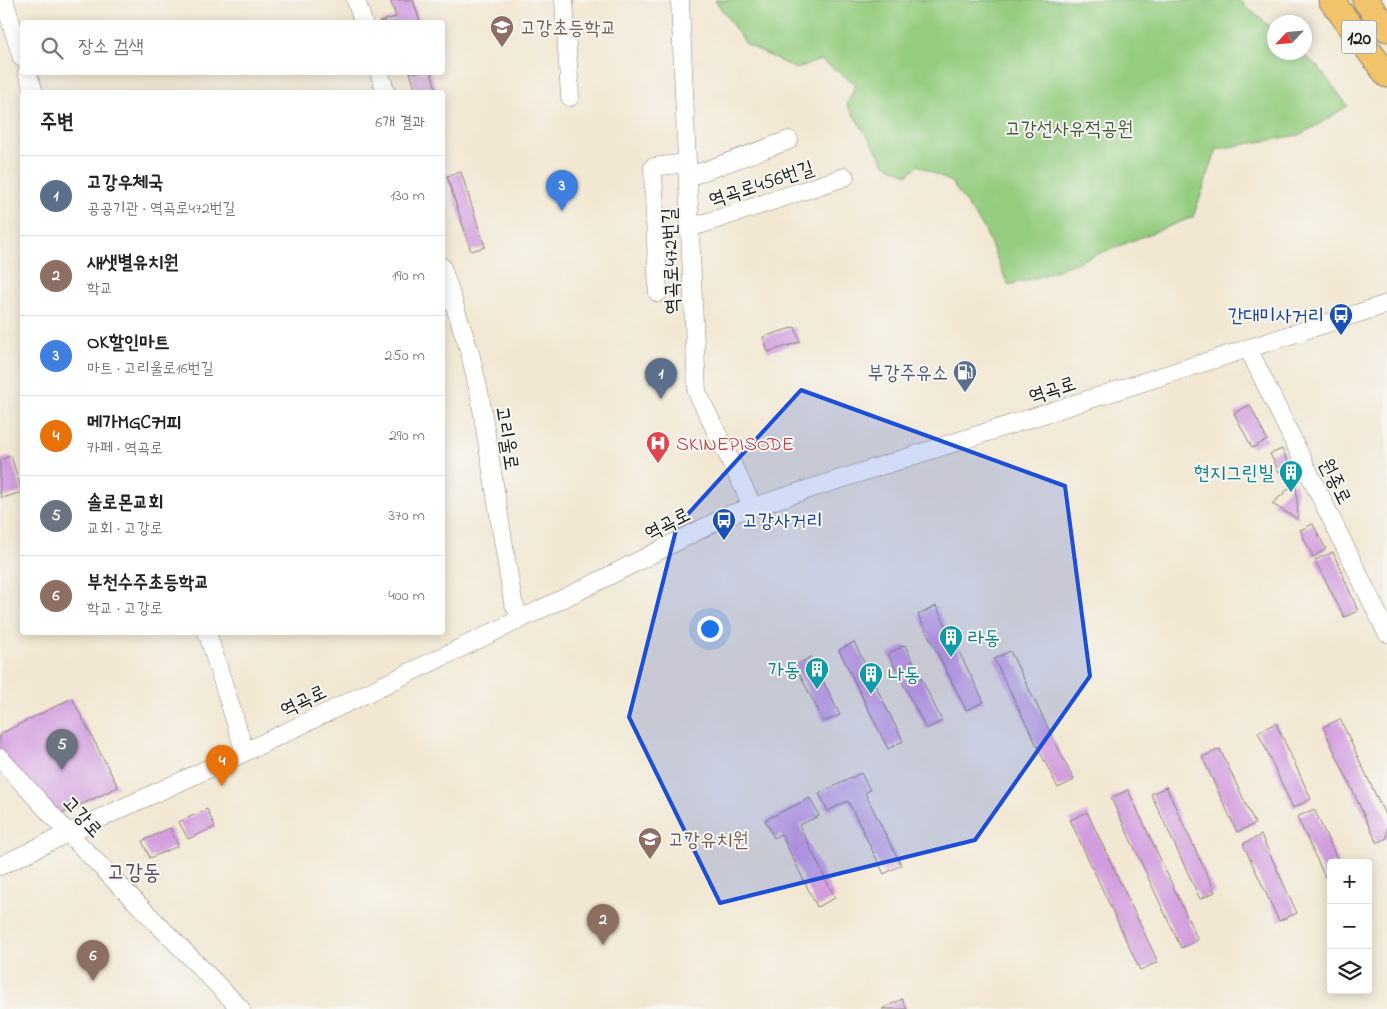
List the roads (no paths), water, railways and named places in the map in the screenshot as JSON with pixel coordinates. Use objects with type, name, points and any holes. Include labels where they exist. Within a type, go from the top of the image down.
[{"type":"highway","name":"120","points":[[1331,0],[1387,75]]},
{"type":"highway","name":"120","points":[[1365,0],[1387,29]]},
{"type":"street","points":[[4,0],[20,52]]},
{"type":"street","points":[[356,0],[362,20]]},
{"type":"street","points":[[564,0],[570,97]]},
{"type":"street","name":"역곡로472번길","points":[[680,0],[697,392],[752,507]]},
{"type":"street","points":[[28,75],[33,90]]},
{"type":"street","points":[[381,75],[385,90]]},
{"type":"street","name":"역곡로456번길","points":[[658,293],[653,167],[688,170],[789,140]]},
{"type":"street","name":"역곡로456번길","points":[[690,228],[845,178]]},
{"type":"street","name":"고리울로","points":[[445,275],[470,353],[480,397],[513,602],[521,619]]},
{"type":"street","name":"역곡로","points":[[0,866],[245,752],[591,585],[731,514],[1387,304]]},
{"type":"street","name":"원종로","points":[[1248,348],[1387,633]]},
{"type":"street","points":[[208,635],[245,752]]},
{"type":"street","name":"고강로","points":[[0,758],[68,833],[241,1009]]},
{"type":"place","name":"고강초등학교","points":[[502,48]]},
{"type":"place","name":"OK할인마트","points":[[562,211]]},
{"type":"place","name":"간대미사거리","points":[[1341,336]]},
{"type":"place","name":"부강주유소","points":[[965,393]]},
{"type":"place","name":"고강우체국","points":[[661,399]]},
{"type":"place","name":"SKINEPISODE","points":[[658,464]]},
{"type":"place","name":"현지그린빌","points":[[1291,493]]},
{"type":"place","name":"고강사거리","points":[[724,541]]},
{"type":"place","name":"라동","points":[[951,658]]},
{"type":"place","name":"가동","points":[[817,690]]},
{"type":"place","name":"나동","points":[[871,695]]},
{"type":"place","name":"솔로몬교회","points":[[62,770]]},
{"type":"place","name":"메가MGC커피","points":[[222,786]]},
{"type":"place","name":"고강유치원","points":[[650,860]]},
{"type":"place","name":"새샛별유치원","points":[[603,945]]},
{"type":"place","name":"부천수주초등학교","points":[[93,981]]},
{"type":"district","name":"고강동","points":[[134,871]]},
{"type":"park label","name":"고강선사유적공원","points":[[1069,128]]}]
